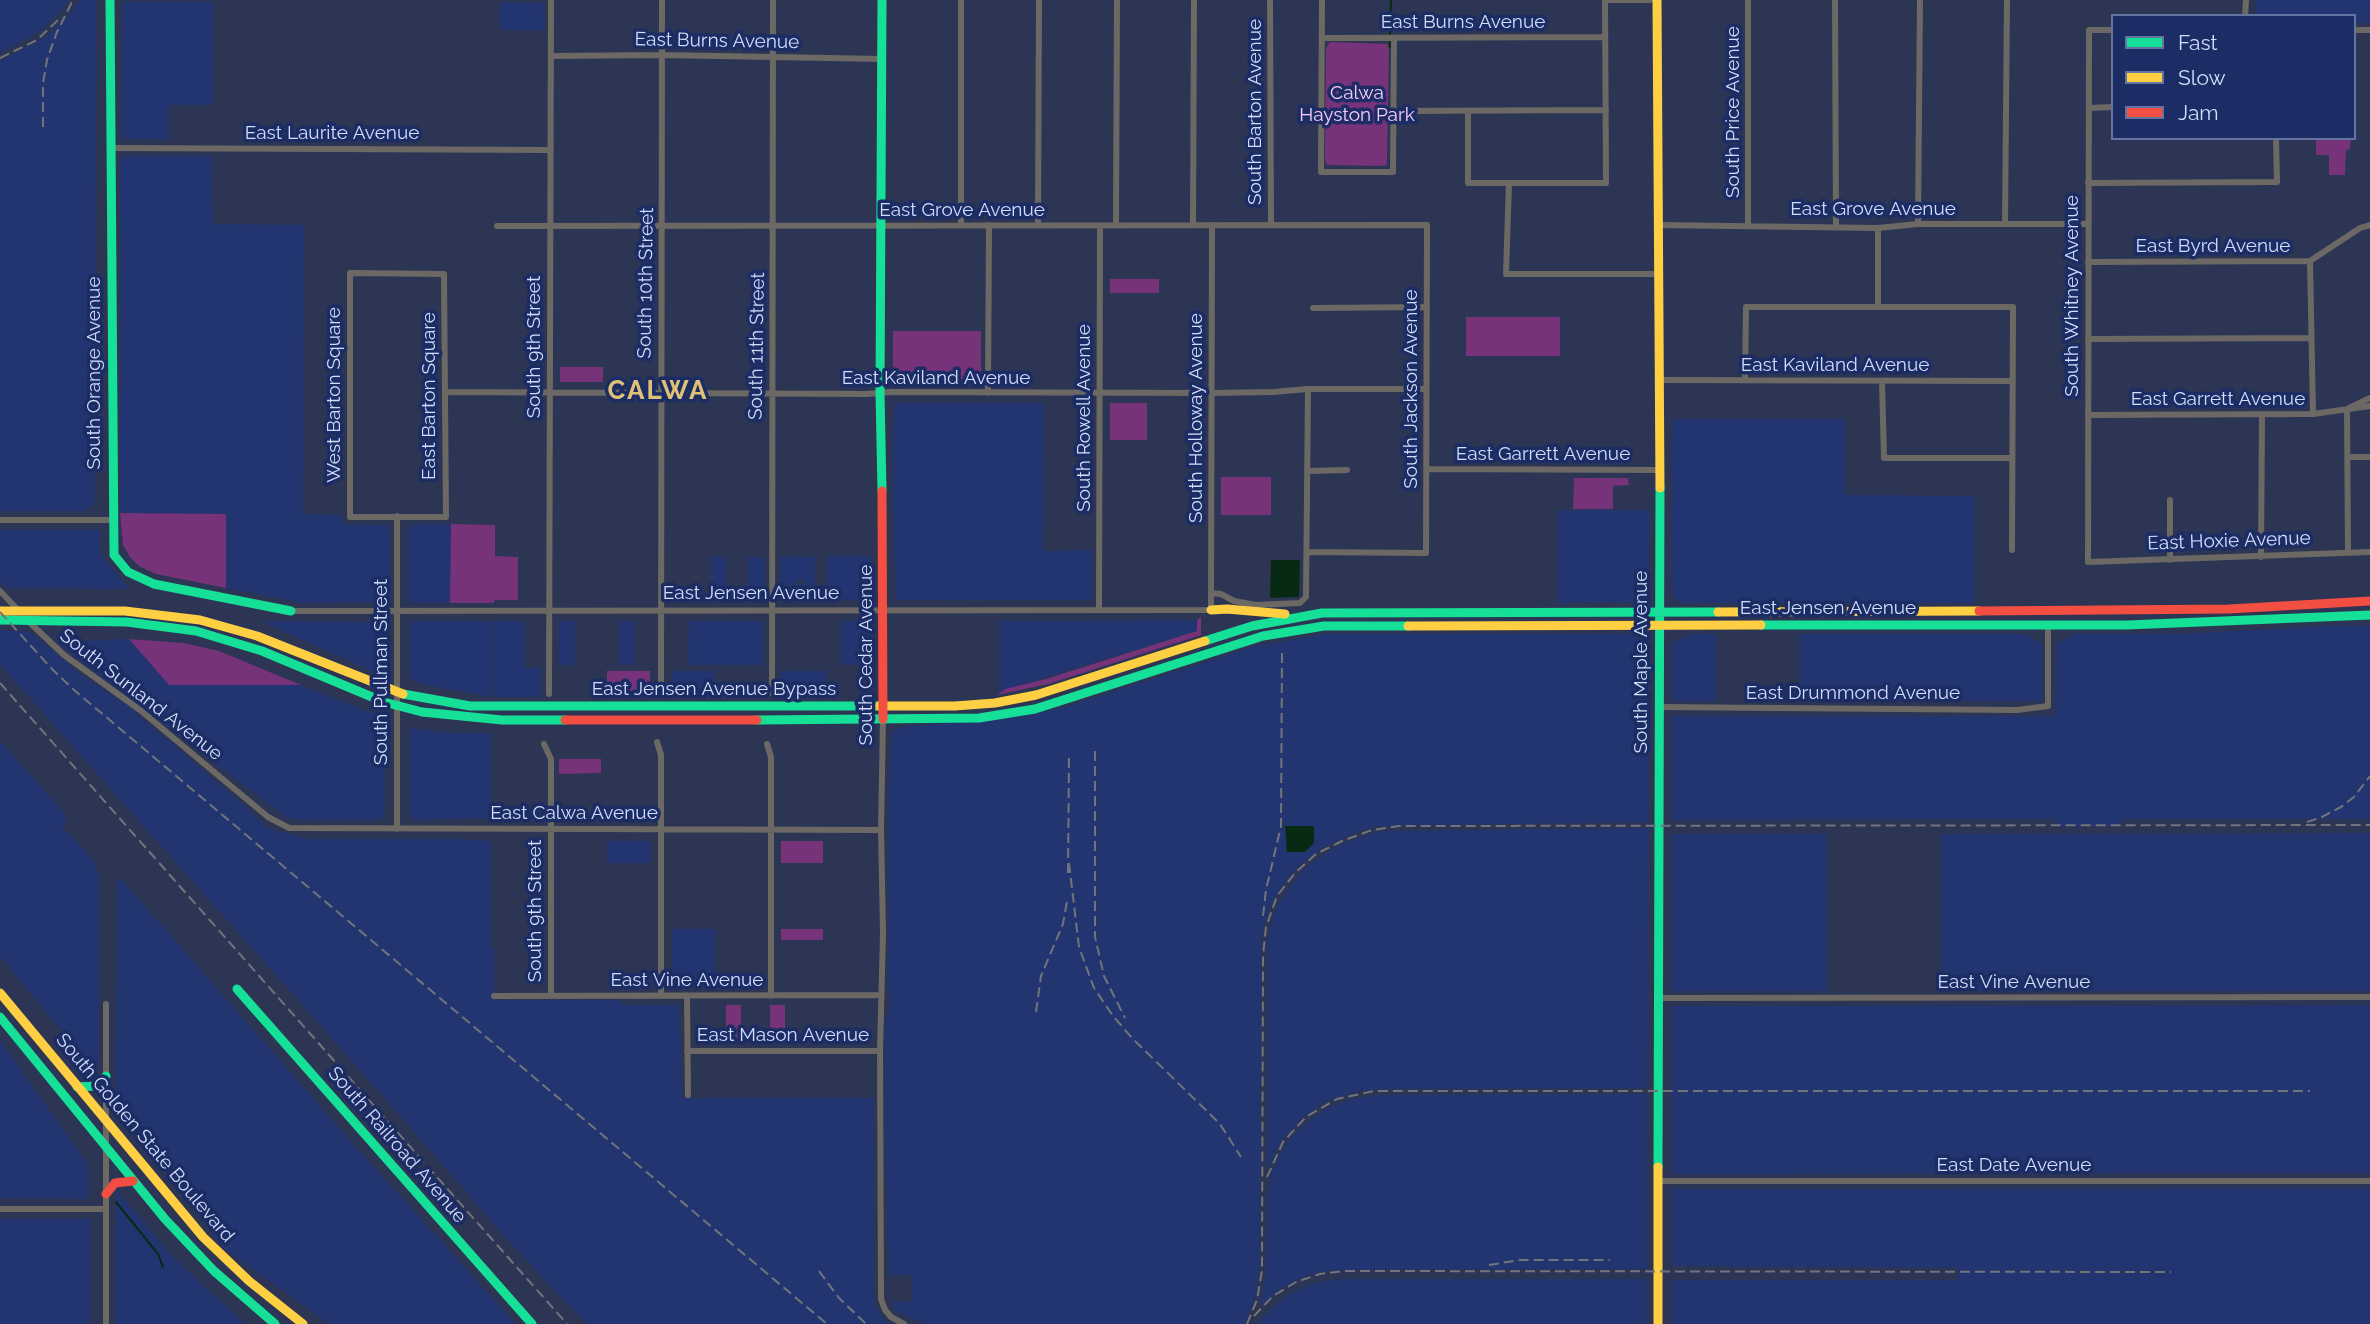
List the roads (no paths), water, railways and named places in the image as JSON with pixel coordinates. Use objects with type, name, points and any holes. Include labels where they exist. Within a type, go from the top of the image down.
[{"type":"main road","name":"South Orange Avenue","points":[[110,0],[114,555],[128,572],[154,584],[291,611]]},
{"type":"main road","name":"South Cedar Avenue","points":[[882,0],[880,393],[883,719]]},
{"type":"main road","name":"South Maple Avenue","points":[[1657,0],[1658,1324]]},
{"type":"main road","name":"East Jensen Avenue","points":[[1305,615],[1352,612],[2114,611],[2230,609],[2370,601]]},
{"type":"main road","points":[[1211,610],[1305,615]]},
{"type":"main road","name":"East Jensen Avenue Bypass","points":[[0,611],[125,611],[169,614],[231,628],[396,693],[452,704],[488,707],[955,706],[1018,700],[1252,626],[1305,615]]},
{"type":"main road","name":"East Jensen Avenue","points":[[1286,631],[1352,625],[2225,623],[2370,615]]},
{"type":"main road","name":"East Jensen Avenue Bypass","points":[[0,620],[127,621],[181,628],[227,639],[396,706],[439,715],[483,719],[979,718],[1028,711],[1286,631]]},
{"type":"main road","name":"South Railroad Avenue","points":[[237,989],[532,1324]]},
{"type":"main road","name":"South Golden State Boulevard","points":[[0,993],[174,1205],[215,1250],[303,1324]]},
{"type":"main road","name":"South Golden State Boulevard","points":[[0,1017],[134,1181],[202,1259],[275,1324]]},
{"type":"main road","points":[[77,1087],[95,1086],[106,1076]]},
{"type":"main road","points":[[106,1194],[115,1183],[134,1181]]},
{"type":"street","name":"South 9th Street","points":[[549,694],[551,0]]},
{"type":"street","name":"South 10th Street","points":[[662,693],[660,393],[663,0]]},
{"type":"street","name":"South 11th Street","points":[[772,693],[770,610],[774,227],[773,0]]},
{"type":"street","points":[[961,0],[961,225]]},
{"type":"street","points":[[1038,225],[1039,0]]},
{"type":"street","points":[[1116,0],[1116,225]]},
{"type":"street","points":[[1193,225],[1194,0]]},
{"type":"street","name":"South Barton Avenue","points":[[1270,0],[1271,225]]},
{"type":"street","points":[[1322,0],[1321,172],[1394,172],[1394,38]]},
{"type":"street","points":[[1468,112],[1468,183],[1606,183],[1604,37],[1607,0],[1650,0]]},
{"type":"street","name":"South Price Avenue","points":[[1748,0],[1748,225]]},
{"type":"street","points":[[1835,0],[1836,226]]},
{"type":"street","points":[[1918,224],[1920,0]]},
{"type":"street","points":[[2006,224],[2007,0]]},
{"type":"street","name":"South Whitney Avenue","points":[[2088,562],[2089,30],[2111,30]]},
{"type":"street","name":"East Burns Avenue","points":[[1322,38],[1604,37]]},
{"type":"street","name":"East Burns Avenue","points":[[551,57],[662,55],[883,59]]},
{"type":"street","points":[[2089,108],[2111,107]]},
{"type":"street","points":[[1394,111],[1606,110]]},
{"type":"street","points":[[2088,183],[2277,182],[2276,140]]},
{"type":"street","name":"East Laurite Avenue","points":[[112,148],[551,149]]},
{"type":"street","points":[[1509,183],[1506,274],[1657,274]]},
{"type":"street","name":"East Grove Avenue","points":[[1658,225],[1878,228],[1918,224],[2088,224]]},
{"type":"street","points":[[988,393],[989,225]]},
{"type":"street","name":"South Holloway Avenue","points":[[1211,610],[1212,225]]},
{"type":"street","name":"East Grove Avenue","points":[[497,226],[1427,225]]},
{"type":"street","name":"South Jackson Avenue","points":[[1307,552],[1426,553],[1427,225]]},
{"type":"street","name":"East Byrd Avenue","points":[[2088,262],[2310,261],[2360,228],[2370,225]]},
{"type":"street","name":"South Rowell Avenue","points":[[1099,610],[1100,226]]},
{"type":"street","points":[[1878,228],[1878,306]]},
{"type":"street","points":[[2310,261],[2313,414]]},
{"type":"street","name":"West Barton Square","points":[[397,516],[350,517],[350,273],[444,274]]},
{"type":"street","name":"East Barton Square","points":[[397,516],[446,517],[444,274]]},
{"type":"street","points":[[1312,308],[1427,307]]},
{"type":"street","points":[[1745,380],[1746,307],[2013,307],[2012,550]]},
{"type":"street","points":[[2088,339],[2311,338]]},
{"type":"street","name":"East Kaviland Avenue","points":[[1659,380],[2011,381]]},
{"type":"street","points":[[1882,381],[1884,458],[2012,458]]},
{"type":"street","name":"East Kaviland Avenue","points":[[445,392],[1211,393],[1426,388]]},
{"type":"street","points":[[1211,593],[1256,605],[1300,603],[1307,594],[1308,389]]},
{"type":"street","name":"East Garrett Avenue","points":[[2347,409],[2370,398]]},
{"type":"street","name":"East Garrett Avenue","points":[[2088,415],[2313,414],[2370,406]]},
{"type":"street","points":[[2347,409],[2348,552]]},
{"type":"street","points":[[2261,557],[2262,415]]},
{"type":"street","points":[[2348,457],[2370,457]]},
{"type":"street","name":"East Garrett Avenue","points":[[1427,469],[1659,470]]},
{"type":"street","points":[[1308,471],[1347,470]]},
{"type":"street","points":[[2170,499],[2170,560]]},
{"type":"street","name":"South Pullman Street","points":[[397,516],[397,829]]},
{"type":"street","points":[[0,520],[112,520]]},
{"type":"street","name":"East Hoxie Avenue","points":[[2088,562],[2370,552]]},
{"type":"street","name":"South Sunland Avenue","points":[[0,591],[46,640],[140,710],[268,817]]},
{"type":"street","name":"East Jensen Avenue","points":[[291,611],[1211,610]]},
{"type":"street","name":"East Drummond Avenue","points":[[1658,707],[2017,710],[2048,706],[2048,625]]},
{"type":"street","name":"South Cedar Avenue","points":[[883,719],[881,1290],[885,1310],[904,1324]]},
{"type":"street","points":[[657,742],[661,755],[662,996]]},
{"type":"street","name":"South 9th Street","points":[[544,744],[551,759],[551,996]]},
{"type":"street","points":[[767,744],[771,757],[771,996]]},
{"type":"street","name":"East Calwa Avenue","points":[[268,817],[289,828],[881,830]]},
{"type":"street","name":"East Vine Avenue","points":[[494,996],[881,996]]},
{"type":"street","points":[[687,996],[688,1095]]},
{"type":"street","name":"East Vine Avenue","points":[[1658,998],[2370,997]]},
{"type":"street","points":[[106,1004],[106,1324]]},
{"type":"street","name":"East Mason Avenue","points":[[687,1051],[880,1051]]},
{"type":"street","name":"East Date Avenue","points":[[1658,1181],[2370,1181]]},
{"type":"street","points":[[0,1209],[106,1209]]},
{"type":"waterway","points":[[1390,34],[1391,0]]},
{"type":"waterway","points":[[1390,40],[1390,47]]},
{"type":"waterway","points":[[116,1202],[158,1254],[163,1267]]},
{"type":"railway","points":[[43,127],[43,83],[47,60],[73,0]]},
{"type":"railway","points":[[0,58],[37,40],[58,20]]},
{"type":"railway","points":[[0,612],[74,690],[827,1324]]},
{"type":"railway","points":[[1263,916],[1266,890],[1281,826],[1282,652]]},
{"type":"railway","points":[[0,683],[567,1324]]},
{"type":"railway","points":[[1095,751],[1095,937],[1104,976],[1125,1018]]},
{"type":"railway","points":[[1068,873],[1069,753]]},
{"type":"railway","points":[[2307,822],[2341,807],[2354,797],[2370,776]]},
{"type":"railway","points":[[1247,1324],[1257,1300],[1262,1270],[1263,956],[1266,927],[1277,896],[1295,873],[1316,854],[1342,841],[1372,830],[1399,826],[2370,825]]},
{"type":"railway","points":[[1069,863],[1079,947],[1094,988],[1132,1038],[1220,1124],[1241,1157]]},
{"type":"railway","points":[[1036,1012],[1041,976],[1063,924],[1067,901]]},
{"type":"railway","points":[[1267,1177],[1283,1142],[1306,1117],[1337,1099],[1374,1091],[2310,1091]]},
{"type":"railway","points":[[1489,1265],[1520,1260],[1610,1260]]},
{"type":"railway","points":[[819,1271],[839,1298],[866,1324]]},
{"type":"railway","points":[[1254,1316],[1273,1296],[1296,1282],[1320,1274],[1343,1271],[2171,1272]]},
{"type":"district","name":"CALWA","points":[[658,391]]},
{"type":"park label","name":"Calwa Hayston Park","points":[[1357,104]]}]
